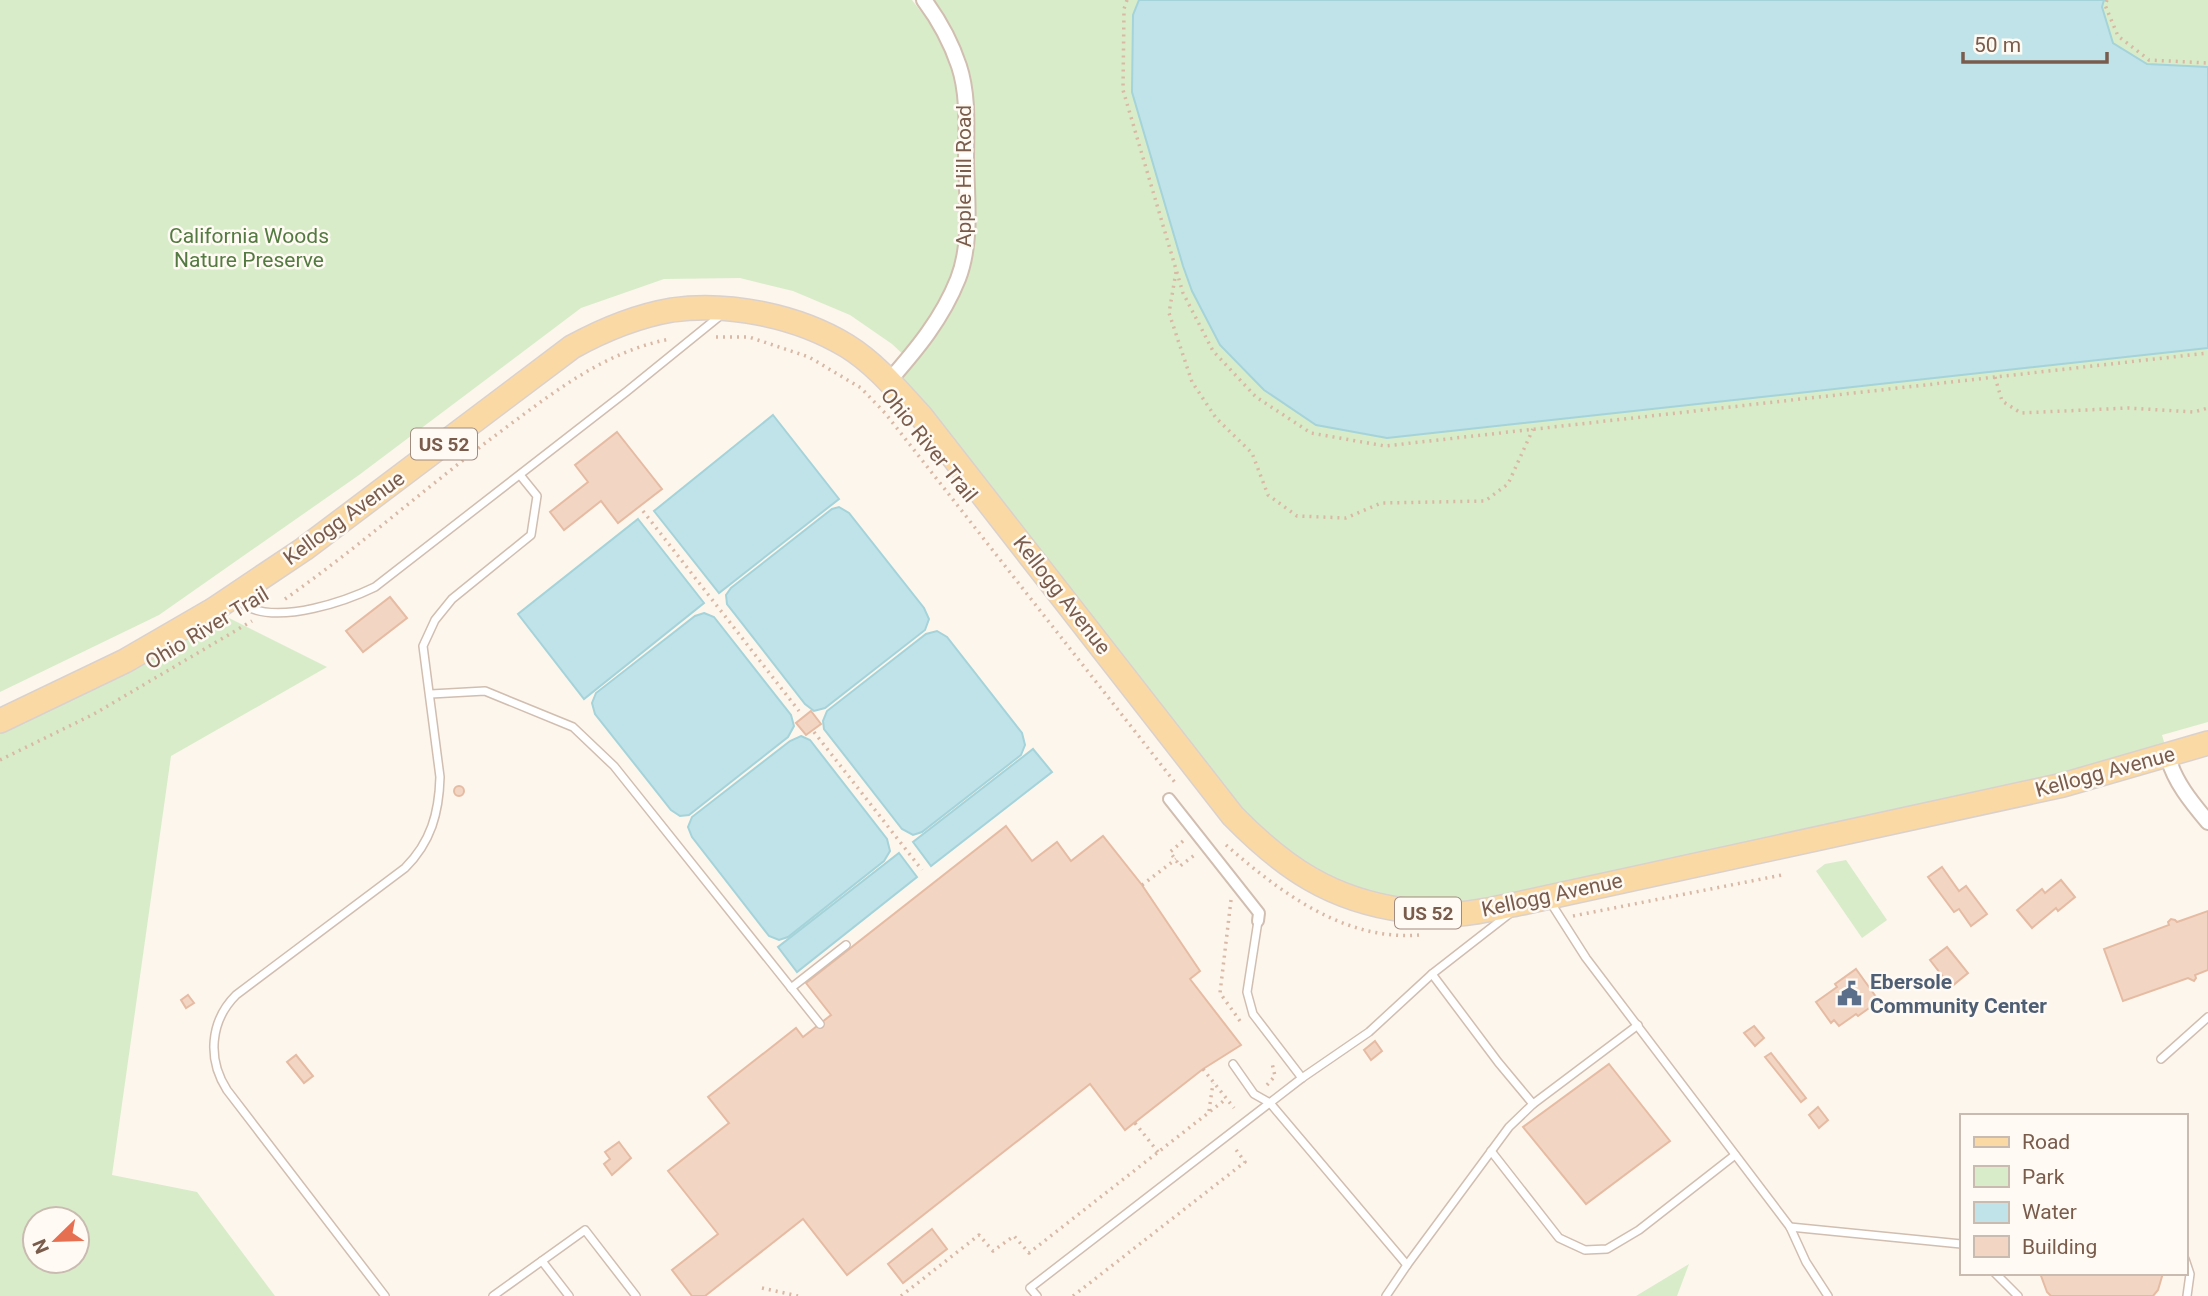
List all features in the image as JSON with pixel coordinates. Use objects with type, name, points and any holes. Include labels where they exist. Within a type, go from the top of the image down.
[{"type":"main road","name":"Kellogg Avenue","points":[[0,721],[125,661],[233,596],[304,549],[572,347],[597,334],[640,318],[683,309],[704,308],[777,317],[810,328],[847,346],[872,365],[921,416],[1233,816],[1287,865],[1342,896],[1377,906],[1433,914],[1461,914],[1967,807],[2063,785],[2208,743]]},
{"type":"street","name":"Apple Hill Road","points":[[889,381],[928,336],[946,306],[959,276],[965,249],[965,97],[960,68],[948,39],[924,0]]},
{"type":"street","points":[[2168,756],[2176,777],[2208,822]]},
{"type":"street","points":[[1170,799],[1259,913],[1258,921]]},
{"type":"lane","points":[[233,596],[249,608],[266,612],[312,609],[351,599],[375,587],[728,309]]},
{"type":"lane","points":[[385,1296],[226,1090],[216,1066],[215,1031],[227,1004],[236,995],[386,883],[419,854],[428,838],[440,795],[440,777],[423,646],[435,620],[452,599],[531,535],[537,496],[520,475]]},
{"type":"lane","points":[[431,694],[485,691],[573,727],[614,766],[820,1024]]},
{"type":"lane","points":[[1547,897],[1586,958],[1790,1227],[1806,1262],[1829,1296]]},
{"type":"lane","points":[[1037,1296],[1030,1288],[1302,1078],[1369,1032],[1432,974],[1522,903]]},
{"type":"lane","points":[[1258,921],[1247,992],[1253,1014],[1302,1078]]},
{"type":"lane","points":[[791,988],[846,945]]},
{"type":"lane","points":[[1432,974],[1533,1104]]},
{"type":"lane","points":[[2161,1059],[2208,1017]]},
{"type":"lane","points":[[1386,1296],[1509,1127],[1533,1104],[1638,1025]]},
{"type":"lane","points":[[1233,1064],[1254,1094],[1270,1103],[1407,1265]]},
{"type":"lane","points":[[1491,1151],[1559,1238],[1585,1251],[1607,1249],[1628,1236],[1735,1155]]},
{"type":"lane","points":[[1790,1227],[1960,1244]]},
{"type":"lane","points":[[493,1296],[585,1230],[636,1296]]},
{"type":"lane","points":[[542,1261],[569,1296]]},
{"type":"lane","points":[[2187,1265],[2190,1274],[2187,1296]]},
{"type":"lane","points":[[1998,1275],[2018,1296]]},
{"type":"path","points":[[1125,0],[1123,90],[1183,293],[1213,351],[1256,397],[1311,433],[1385,446],[2208,354]]},
{"type":"path","points":[[2108,0],[2105,5],[2118,36],[2149,60],[2208,63]]},
{"type":"path","points":[[1177,270],[1169,313],[1192,382],[1216,418],[1252,453],[1269,495],[1297,516],[1346,518],[1381,503],[1485,501],[1508,484],[1533,429]]},
{"type":"path","name":"Ohio River Trail","points":[[0,760],[94,714],[266,612],[316,577],[492,438],[582,373],[654,342],[695,337],[749,337],[809,356],[861,388],[885,413],[1183,793]]},
{"type":"path","points":[[1995,377],[2002,401],[2021,413],[2128,408],[2194,412],[2208,408]]},
{"type":"path","points":[[643,511],[799,711]]},
{"type":"path","points":[[814,733],[922,870]]},
{"type":"path","points":[[1195,832],[1170,852],[1180,866],[1206,846]]},
{"type":"path","points":[[1226,845],[1262,876],[1297,900],[1360,930],[1389,936],[1429,934]]},
{"type":"path","points":[[1142,885],[1176,859]]},
{"type":"path","points":[[1560,919],[1782,875]]},
{"type":"path","points":[[1203,1069],[1234,1108]]},
{"type":"path","points":[[1209,1113],[1213,1082]]},
{"type":"path","points":[[901,1296],[979,1235],[993,1251],[1014,1236],[1030,1254],[1226,1099]]},
{"type":"path","points":[[1135,1123],[1158,1152]]},
{"type":"path","points":[[1073,1296],[1245,1162],[1233,1146]]},
{"type":"path","points":[[762,1288],[799,1296]]},
{"type":"green space","name":"California Woods Nature Preserve","points":[[0,0],[912,0],[953,53],[924,0],[2208,0],[2208,722],[2162,735],[2168,756],[1433,914],[1287,865],[889,381],[908,359],[892,344],[850,315],[793,291],[740,278],[664,279],[581,308],[359,475],[159,615],[0,692]]},
{"type":"green space","points":[[213,610],[327,667],[171,756],[112,1175],[197,1192],[275,1296],[0,1296],[0,721]]},
{"type":"green space","points":[[1846,860],[1887,920],[1862,938],[1816,871],[1825,864]]},
{"type":"green space","points":[[1689,1264],[1677,1296],[1636,1296]]},
{"type":"water","points":[[1139,0],[2104,0],[2102,7],[2113,43],[2147,64],[2208,67],[2208,348],[1387,438],[1316,425],[1264,390],[1220,345],[1192,291],[1132,92],[1133,15]]},
{"type":"water","points":[[773,415],[839,499],[719,593],[654,511]]},
{"type":"water","points":[[839,507],[849,513],[924,608],[929,619],[925,630],[825,708],[814,711],[805,704],[727,604],[726,595],[731,588],[832,509]]},
{"type":"water","points":[[638,519],[704,603],[584,699],[518,614]]},
{"type":"water","points":[[704,613],[714,617],[791,715],[794,726],[788,737],[689,815],[680,816],[671,810],[595,714],[592,703],[596,693],[695,616]]},
{"type":"water","points":[[937,631],[947,637],[1022,733],[1025,745],[1021,755],[922,832],[913,835],[902,829],[824,729],[823,721],[827,711],[926,634]]},
{"type":"water","points":[[801,736],[810,740],[887,839],[890,851],[884,861],[788,937],[779,940],[769,936],[692,837],[688,827],[692,817],[790,741]]},
{"type":"water","points":[[1033,749],[1052,772],[931,866],[913,842]]},
{"type":"water","points":[[899,853],[917,877],[797,972],[778,947]]},
{"type":"building","points":[[617,432],[662,489],[618,523],[601,501],[564,530],[550,512],[588,482],[575,465]]},
{"type":"building","points":[[390,597],[407,618],[363,652],[346,631]]},
{"type":"building","points":[[811,711],[821,724],[806,735],[796,723]]},
{"type":"building","points":[[459,786],[463,787],[463,795],[459,796],[455,795],[454,791],[455,787]]},
{"type":"building","points":[[1006,826],[1032,861],[1057,842],[1071,861],[1103,836],[1142,885],[1200,971],[1190,979],[1241,1045],[1203,1069],[1125,1130],[1090,1084],[847,1275],[803,1219],[705,1296],[692,1296],[672,1270],[718,1234],[668,1171],[729,1123],[708,1097],[796,1028],[803,1037],[831,1015],[806,983]]},
{"type":"building","points":[[1942,867],[1959,891],[1966,886],[1987,914],[1971,926],[1959,909],[1954,912],[1928,877]]},
{"type":"building","points":[[2061,880],[2075,897],[2058,911],[2056,908],[2032,928],[2017,910],[2042,889],[2045,893]]},
{"type":"building","points":[[2208,911],[2208,970],[2195,975],[2194,981],[2188,978],[2123,1001],[2104,949],[2169,925],[2171,919],[2177,922]]},
{"type":"building","points":[[1947,947],[1968,973],[1951,987],[1930,960]]},
{"type":"building","name":"Ebersole Community Center","points":[[1856,969],[1879,1001],[1839,1026],[1834,1020],[1831,1023],[1816,1002]]},
{"type":"building","points":[[188,995],[194,1003],[186,1008],[181,1000]]},
{"type":"building","points":[[1754,1026],[1764,1038],[1755,1046],[1744,1033]]},
{"type":"building","points":[[1375,1041],[1382,1051],[1371,1060],[1364,1050]]},
{"type":"building","points":[[1771,1053],[1806,1098],[1801,1102],[1765,1057]]},
{"type":"building","points":[[296,1055],[313,1076],[304,1083],[287,1062]]},
{"type":"building","points":[[1609,1064],[1670,1141],[1586,1204],[1523,1127]]},
{"type":"building","points":[[1818,1107],[1828,1120],[1819,1128],[1809,1115]]},
{"type":"building","points":[[619,1142],[631,1158],[612,1175],[604,1164],[610,1159],[605,1152]]},
{"type":"building","points":[[932,1229],[947,1249],[903,1283],[888,1264]]},
{"type":"building","points":[[2041,1275],[2162,1275],[2158,1290],[2153,1296],[2051,1296]]},
{"type":"place","name":"Ebersole Community Center","points":[[1850,994]]}]
